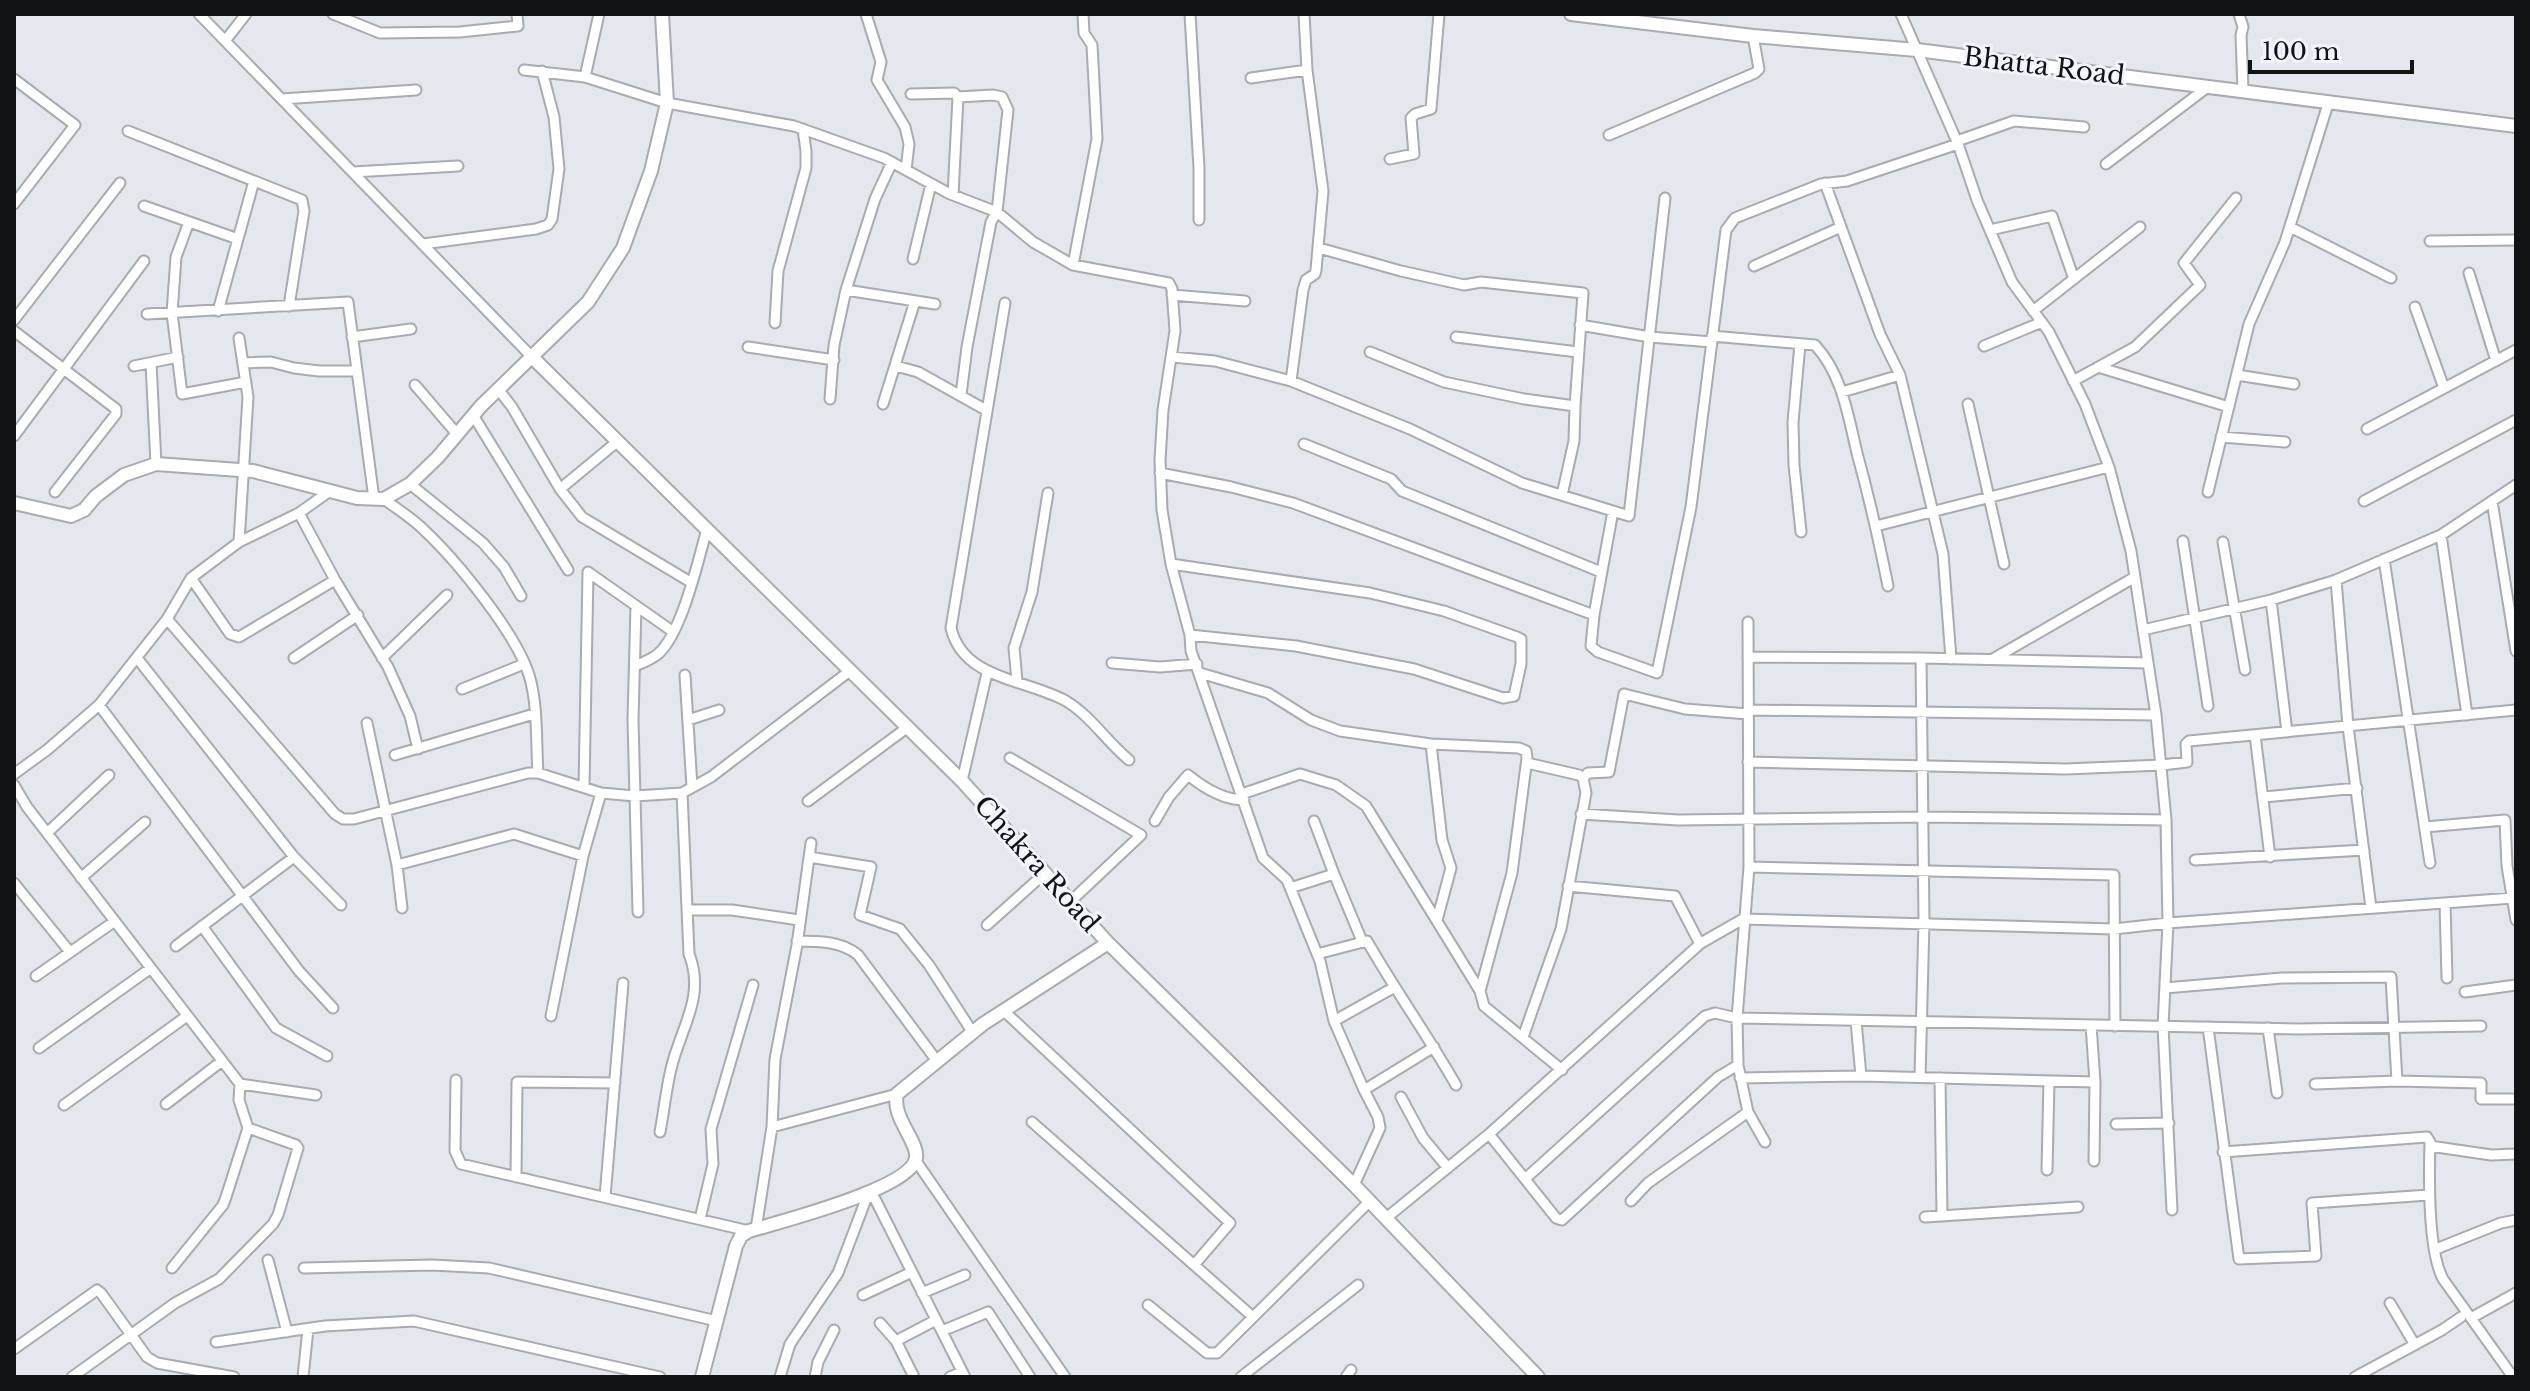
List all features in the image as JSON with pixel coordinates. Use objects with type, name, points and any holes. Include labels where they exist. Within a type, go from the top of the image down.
[{"type":"main road","points":[[14,503],[71,516],[84,510],[96,496],[124,475],[156,464],[243,471],[357,498],[379,499],[410,484],[498,389],[588,302],[623,248],[651,171],[667,103],[662,14]]},
{"type":"main road","name":"Bhatta Road","points":[[1571,14],[1630,18],[1753,36],[1917,50],[2516,126]]},
{"type":"main road","name":"Chakra Road","points":[[531,356],[962,781],[1108,943],[1354,1185],[1538,1377]]},
{"type":"main road","points":[[702,1377],[741,1236],[868,1194],[910,1169],[917,1154],[903,1126],[895,1101],[897,1094],[973,1033],[1108,943]]},
{"type":"street","points":[[199,14],[531,356]]},
{"type":"street","points":[[225,41],[246,14]]},
{"type":"street","points":[[333,14],[380,33],[460,32],[518,26],[517,14]]},
{"type":"street","points":[[585,77],[599,14]]},
{"type":"street","points":[[866,14],[881,62],[877,80],[905,127],[909,144],[906,170]]},
{"type":"street","points":[[1073,265],[1097,139],[1092,45],[1084,33],[1083,14]]},
{"type":"street","points":[[1190,14],[1199,220]]},
{"type":"street","points":[[1291,381],[1303,290],[1306,280],[1315,274],[1323,191],[1307,70],[1304,14]]},
{"type":"street","points":[[1390,159],[1414,154],[1411,118],[1431,109],[1439,14]]},
{"type":"street","points":[[1901,14],[1958,142],[2012,282],[2042,322],[2085,404],[2109,467],[2131,551],[2156,715],[2166,820],[2168,923],[2163,1026],[2172,1210]]},
{"type":"street","points":[[2239,14],[2243,27],[2243,90]]},
{"type":"street","points":[[1609,135],[1755,73],[1759,69],[1753,36]]},
{"type":"street","points":[[524,70],[585,77],[667,103],[803,129],[892,162],[953,195],[997,212],[1033,242],[1073,265],[1169,283],[1175,331],[1163,410],[1160,473],[1162,510],[1171,564],[1190,635],[1191,651],[1263,858],[1287,880],[1317,954],[1334,1021],[1378,1117],[1380,1128],[1354,1185]]},
{"type":"street","points":[[1251,78],[1307,70]]},
{"type":"street","points":[[423,244],[548,225],[552,219],[559,169],[554,117],[542,71]]},
{"type":"street","points":[[14,204],[75,125],[16,85]]},
{"type":"street","points":[[2106,164],[2209,86]]},
{"type":"street","points":[[282,99],[416,90]]},
{"type":"street","points":[[911,94],[954,93],[958,97],[993,95],[1002,97],[1008,110],[997,212],[991,222],[961,395]]},
{"type":"street","points":[[953,195],[958,97]]},
{"type":"street","points":[[2208,492],[2249,324],[2285,242],[2328,104]]},
{"type":"street","points":[[1613,511],[1591,646],[1598,652],[1657,673],[1691,507],[1729,223],[1825,183],[1859,177],[2014,121],[2084,127]]},
{"type":"street","points":[[775,323],[778,271],[806,168],[803,129]]},
{"type":"street","points":[[128,131],[302,200],[304,206],[289,306]]},
{"type":"street","points":[[830,399],[837,328],[846,290],[875,199],[892,162]]},
{"type":"street","points":[[353,172],[458,166]]},
{"type":"street","points":[[218,311],[254,181]]},
{"type":"street","points":[[14,320],[120,183]]},
{"type":"street","points":[[1825,183],[1880,334],[1900,375],[1943,554],[1951,659]]},
{"type":"street","points":[[913,259],[931,184]]},
{"type":"street","points":[[1172,357],[1215,361],[1291,381],[1410,429],[1522,483],[1629,516],[1665,198]]},
{"type":"street","points":[[2073,381],[2135,347],[2200,285],[2184,263],[2236,198]]},
{"type":"street","points":[[144,206],[238,239]]},
{"type":"street","points":[[1990,230],[2052,216],[2074,279]]},
{"type":"street","points":[[189,222],[176,257],[172,313],[182,394],[246,382]]},
{"type":"street","points":[[1754,266],[1841,227]]},
{"type":"street","points":[[2033,311],[2140,227]]},
{"type":"street","points":[[2290,227],[2391,278]]},
{"type":"street","points":[[2430,241],[2516,240]]},
{"type":"street","points":[[1319,248],[1464,285],[1487,282],[1583,293],[1574,441],[1562,495]]},
{"type":"street","points":[[14,436],[144,261]]},
{"type":"street","points":[[2469,273],[2496,361]]},
{"type":"street","points":[[846,290],[935,304]]},
{"type":"street","points":[[1172,295],[1245,301]]},
{"type":"street","points":[[883,404],[915,301]]},
{"type":"street","points":[[147,314],[348,302],[379,499],[423,529],[454,562],[509,634],[529,675],[538,773]]},
{"type":"street","points":[[1005,303],[951,628],[954,642],[987,673],[1017,681],[1065,701],[1090,720],[1108,742],[1129,760]]},
{"type":"street","points":[[2415,307],[2444,388]]},
{"type":"street","points":[[1984,346],[2042,322]]},
{"type":"street","points":[[1580,325],[1650,337],[1815,345],[1827,357],[1842,392],[1888,586]]},
{"type":"street","points":[[352,337],[411,329]]},
{"type":"street","points":[[14,331],[116,409],[116,414],[55,492]]},
{"type":"street","points":[[1456,337],[1578,352]]},
{"type":"street","points":[[239,338],[248,397],[239,542]]},
{"type":"street","points":[[1800,344],[1793,422],[1801,532]]},
{"type":"street","points":[[748,347],[834,360]]},
{"type":"street","points":[[2367,429],[2516,350]]},
{"type":"street","points":[[1370,352],[1444,382],[1575,406]]},
{"type":"street","points":[[134,366],[178,357]]},
{"type":"street","points":[[243,363],[271,362],[319,371],[357,371]]},
{"type":"street","points":[[151,363],[156,464]]},
{"type":"street","points":[[896,366],[918,372],[986,410]]},
{"type":"street","points":[[2098,367],[2229,407]]},
{"type":"street","points":[[1842,392],[1900,375]]},
{"type":"street","points":[[2237,375],[2294,384]]},
{"type":"street","points":[[415,385],[457,434]]},
{"type":"street","points":[[498,389],[512,407],[560,489],[582,517],[692,583]]},
{"type":"street","points":[[1968,404],[2004,564]]},
{"type":"street","points":[[473,415],[568,570]]},
{"type":"street","points":[[2364,501],[2516,420]]},
{"type":"street","points":[[2221,437],[2285,442]]},
{"type":"street","points":[[560,489],[618,441]]},
{"type":"street","points":[[1304,444],[1391,479],[1402,491],[1601,572]]},
{"type":"street","points":[[1876,526],[2109,467]]},
{"type":"street","points":[[1160,473],[1303,506],[1594,615]]},
{"type":"street","points":[[410,484],[483,543],[504,567],[521,596]]},
{"type":"street","points":[[2143,630],[2271,600],[2336,580],[2441,535],[2516,485]]},
{"type":"street","points":[[14,774],[99,705],[167,619],[191,578],[239,542],[299,513],[330,491]]},
{"type":"street","points":[[1017,681],[1014,648],[1032,592],[1048,493]]},
{"type":"street","points":[[2492,501],[2516,651]]},
{"type":"street","points":[[299,513],[382,658],[410,716],[418,749]]},
{"type":"street","points":[[635,666],[657,655],[672,631],[687,601],[707,529]]},
{"type":"street","points":[[2441,535],[2467,715]]},
{"type":"street","points":[[2183,541],[2208,706]]},
{"type":"street","points":[[2223,542],[2245,670]]},
{"type":"street","points":[[2384,559],[2430,863]]},
{"type":"street","points":[[1171,564],[1370,593],[1444,611],[1517,637],[1521,639],[1522,649],[1514,696],[1503,698],[1414,669],[1296,646],[1190,635]]},
{"type":"street","points":[[584,787],[588,572],[672,631]]},
{"type":"street","points":[[1993,659],[2135,577]]},
{"type":"street","points":[[191,578],[235,637],[335,580]]},
{"type":"street","points":[[2336,580],[2348,726],[2371,908]]},
{"type":"street","points":[[382,658],[447,595]]},
{"type":"street","points":[[2271,600],[2287,732]]},
{"type":"street","points":[[636,606],[633,720],[638,912]]},
{"type":"street","points":[[294,658],[358,615]]},
{"type":"street","points":[[167,619],[335,814],[343,819],[354,819],[528,773],[538,773],[601,793],[635,796],[682,793],[711,777],[851,670]]},
{"type":"street","points":[[1748,622],[1749,867],[1737,1018],[1738,1065],[1748,1112],[1765,1142]]},
{"type":"street","points":[[1748,657],[2148,663]]},
{"type":"street","points":[[137,658],[294,857],[341,905]]},
{"type":"street","points":[[1920,1077],[1924,922],[1921,658]]},
{"type":"street","points":[[1112,663],[1198,668],[1268,693],[1311,720],[1340,731],[1431,744],[1519,748],[1526,751],[1512,873],[1480,991]]},
{"type":"street","points":[[462,689],[524,664]]},
{"type":"street","points":[[962,781],[987,673]]},
{"type":"street","points":[[685,675],[692,787]]},
{"type":"street","points":[[1583,778],[1588,773],[1609,772],[1624,694],[1685,709],[1748,712],[2156,715]]},
{"type":"street","points":[[99,705],[299,971],[333,1008]]},
{"type":"street","points":[[688,720],[719,710]]},
{"type":"street","points":[[1748,762],[2066,769],[2162,765],[2187,762],[2187,742],[2516,710]]},
{"type":"street","points":[[395,755],[534,714]]},
{"type":"street","points":[[367,723],[397,865],[402,908]]},
{"type":"street","points":[[808,801],[908,727]]},
{"type":"street","points":[[2255,735],[2270,857]]},
{"type":"street","points":[[1431,744],[1442,840],[1451,873],[1437,920]]},
{"type":"street","points":[[1010,758],[1141,835],[1071,901]]},
{"type":"street","points":[[1527,763],[1583,778]]},
{"type":"street","points":[[1155,821],[1169,797],[1188,775],[1221,796],[1234,800],[1300,774],[1336,785],[1366,806],[1480,991],[1484,1006],[1562,1070]]},
{"type":"street","points":[[47,833],[109,775]]},
{"type":"street","points":[[1523,1037],[1561,929],[1586,793],[1583,778]]},
{"type":"street","points":[[14,785],[27,807],[240,1084],[239,1100],[248,1128],[223,1205],[172,1268]]},
{"type":"street","points":[[2264,797],[2357,788]]},
{"type":"street","points":[[551,1016],[583,856],[601,793]]},
{"type":"street","points":[[660,1132],[671,1069],[693,1005],[694,966],[689,954],[682,793]]},
{"type":"street","points":[[1581,814],[1678,820],[1923,817],[2166,820]]},
{"type":"street","points":[[2425,827],[2505,820],[2516,920]]},
{"type":"street","points":[[1314,821],[1362,941]]},
{"type":"street","points":[[81,878],[145,822]]},
{"type":"street","points":[[397,865],[514,834],[583,856]]},
{"type":"street","points":[[456,1080],[454,1133],[458,1159],[466,1166],[752,1230],[772,1127],[775,1059],[811,843]]},
{"type":"street","points":[[2195,860],[2364,850]]},
{"type":"street","points":[[176,946],[294,857]]},
{"type":"street","points":[[809,857],[871,867],[860,915],[900,929],[929,965],[973,1033]]},
{"type":"street","points":[[1749,867],[2114,875],[2115,1026]]},
{"type":"street","points":[[987,925],[1045,873]]},
{"type":"street","points":[[1290,888],[1334,874]]},
{"type":"street","points":[[14,883],[70,952]]},
{"type":"street","points":[[1568,886],[1675,896],[1700,944]]},
{"type":"street","points":[[1385,1219],[1489,1134],[1700,944],[1743,919],[2114,929],[2513,898]]},
{"type":"street","points":[[2445,903],[2447,978]]},
{"type":"street","points":[[687,910],[732,910],[799,920]]},
{"type":"street","points":[[36,976],[115,921]]},
{"type":"street","points":[[202,926],[276,1028],[327,1056]]},
{"type":"street","points":[[797,941],[849,947],[937,1061]]},
{"type":"street","points":[[1317,954],[1367,941],[1393,988],[1456,1085]]},
{"type":"street","points":[[39,1048],[151,968]]},
{"type":"street","points":[[2165,988],[2282,978],[2388,975],[2393,981],[2397,1081]]},
{"type":"street","points":[[605,1197],[623,983]]},
{"type":"street","points":[[700,1219],[713,1164],[711,1129],[753,985]]},
{"type":"street","points":[[2465,992],[2516,985]]},
{"type":"street","points":[[1334,1021],[1393,988]]},
{"type":"street","points":[[1004,1011],[1230,1223],[1194,1265]]},
{"type":"street","points":[[1525,1179],[1705,1016],[1715,1013],[1737,1018],[1921,1023],[2268,1028],[2481,1026]]},
{"type":"street","points":[[64,1105],[187,1016]]},
{"type":"street","points":[[1856,1021],[1861,1076]]},
{"type":"street","points":[[2091,1025],[2095,1082],[2094,1161]]},
{"type":"street","points":[[2208,1027],[2239,1259],[2316,1256],[2312,1203],[2429,1195]]},
{"type":"street","points":[[2268,1028],[2277,1093]]},
{"type":"street","points":[[1364,1090],[1434,1047]]},
{"type":"street","points":[[166,1104],[222,1061]]},
{"type":"street","points":[[1489,1134],[1556,1218],[1562,1220],[1718,1077],[1738,1065]]},
{"type":"street","points":[[1740,1078],[1861,1076],[2095,1082]]},
{"type":"street","points":[[1940,1078],[1942,1215]]},
{"type":"street","points":[[2047,1170],[2049,1081]]},
{"type":"street","points":[[2315,1084],[2397,1081],[2481,1083],[2481,1099],[2516,1099]]},
{"type":"street","points":[[516,1177],[517,1082],[615,1083]]},
{"type":"street","points":[[240,1084],[316,1095]]},
{"type":"street","points":[[772,1127],[897,1094]]},
{"type":"street","points":[[1401,1097],[1423,1138],[1448,1168]]},
{"type":"street","points":[[1631,1201],[1648,1183],[1748,1112]]},
{"type":"street","points":[[1032,1122],[1253,1317]]},
{"type":"street","points":[[2116,1124],[2169,1123]]},
{"type":"street","points":[[72,1377],[175,1303],[219,1279],[273,1224],[298,1148],[248,1128]]},
{"type":"street","points":[[2223,1152],[2427,1137],[2430,1146],[2429,1195],[2440,1272],[2466,1317],[2508,1376]]},
{"type":"street","points":[[2430,1146],[2491,1155],[2516,1154]]},
{"type":"street","points":[[916,1161],[1065,1377]]},
{"type":"street","points":[[780,1377],[790,1344],[838,1273],[868,1194],[875,1199],[963,1375],[950,1377]]},
{"type":"street","points":[[1148,1305],[1207,1353],[1217,1353],[1369,1202]]},
{"type":"street","points":[[1925,1217],[2078,1207]]},
{"type":"street","points":[[2436,1249],[2516,1220]]},
{"type":"street","points":[[268,1260],[287,1332]]},
{"type":"street","points":[[304,1268],[432,1265],[489,1268],[717,1321]]},
{"type":"street","points":[[863,1295],[912,1272]]},
{"type":"street","points":[[922,1293],[965,1275]]},
{"type":"street","points":[[1241,1377],[1358,1285]]},
{"type":"street","points":[[14,1349],[97,1290],[147,1357],[157,1363],[234,1377]]},
{"type":"street","points":[[2355,1377],[2516,1293]]},
{"type":"street","points":[[2390,1303],[2415,1345]]},
{"type":"street","points":[[942,1331],[988,1312],[1030,1377]]},
{"type":"street","points":[[896,1341],[936,1320]]},
{"type":"street","points":[[216,1342],[308,1329],[414,1321],[660,1377]]},
{"type":"street","points":[[880,1323],[896,1341],[914,1377]]},
{"type":"street","points":[[303,1377],[308,1329]]},
{"type":"street","points":[[815,1377],[818,1362],[834,1330]]}]
